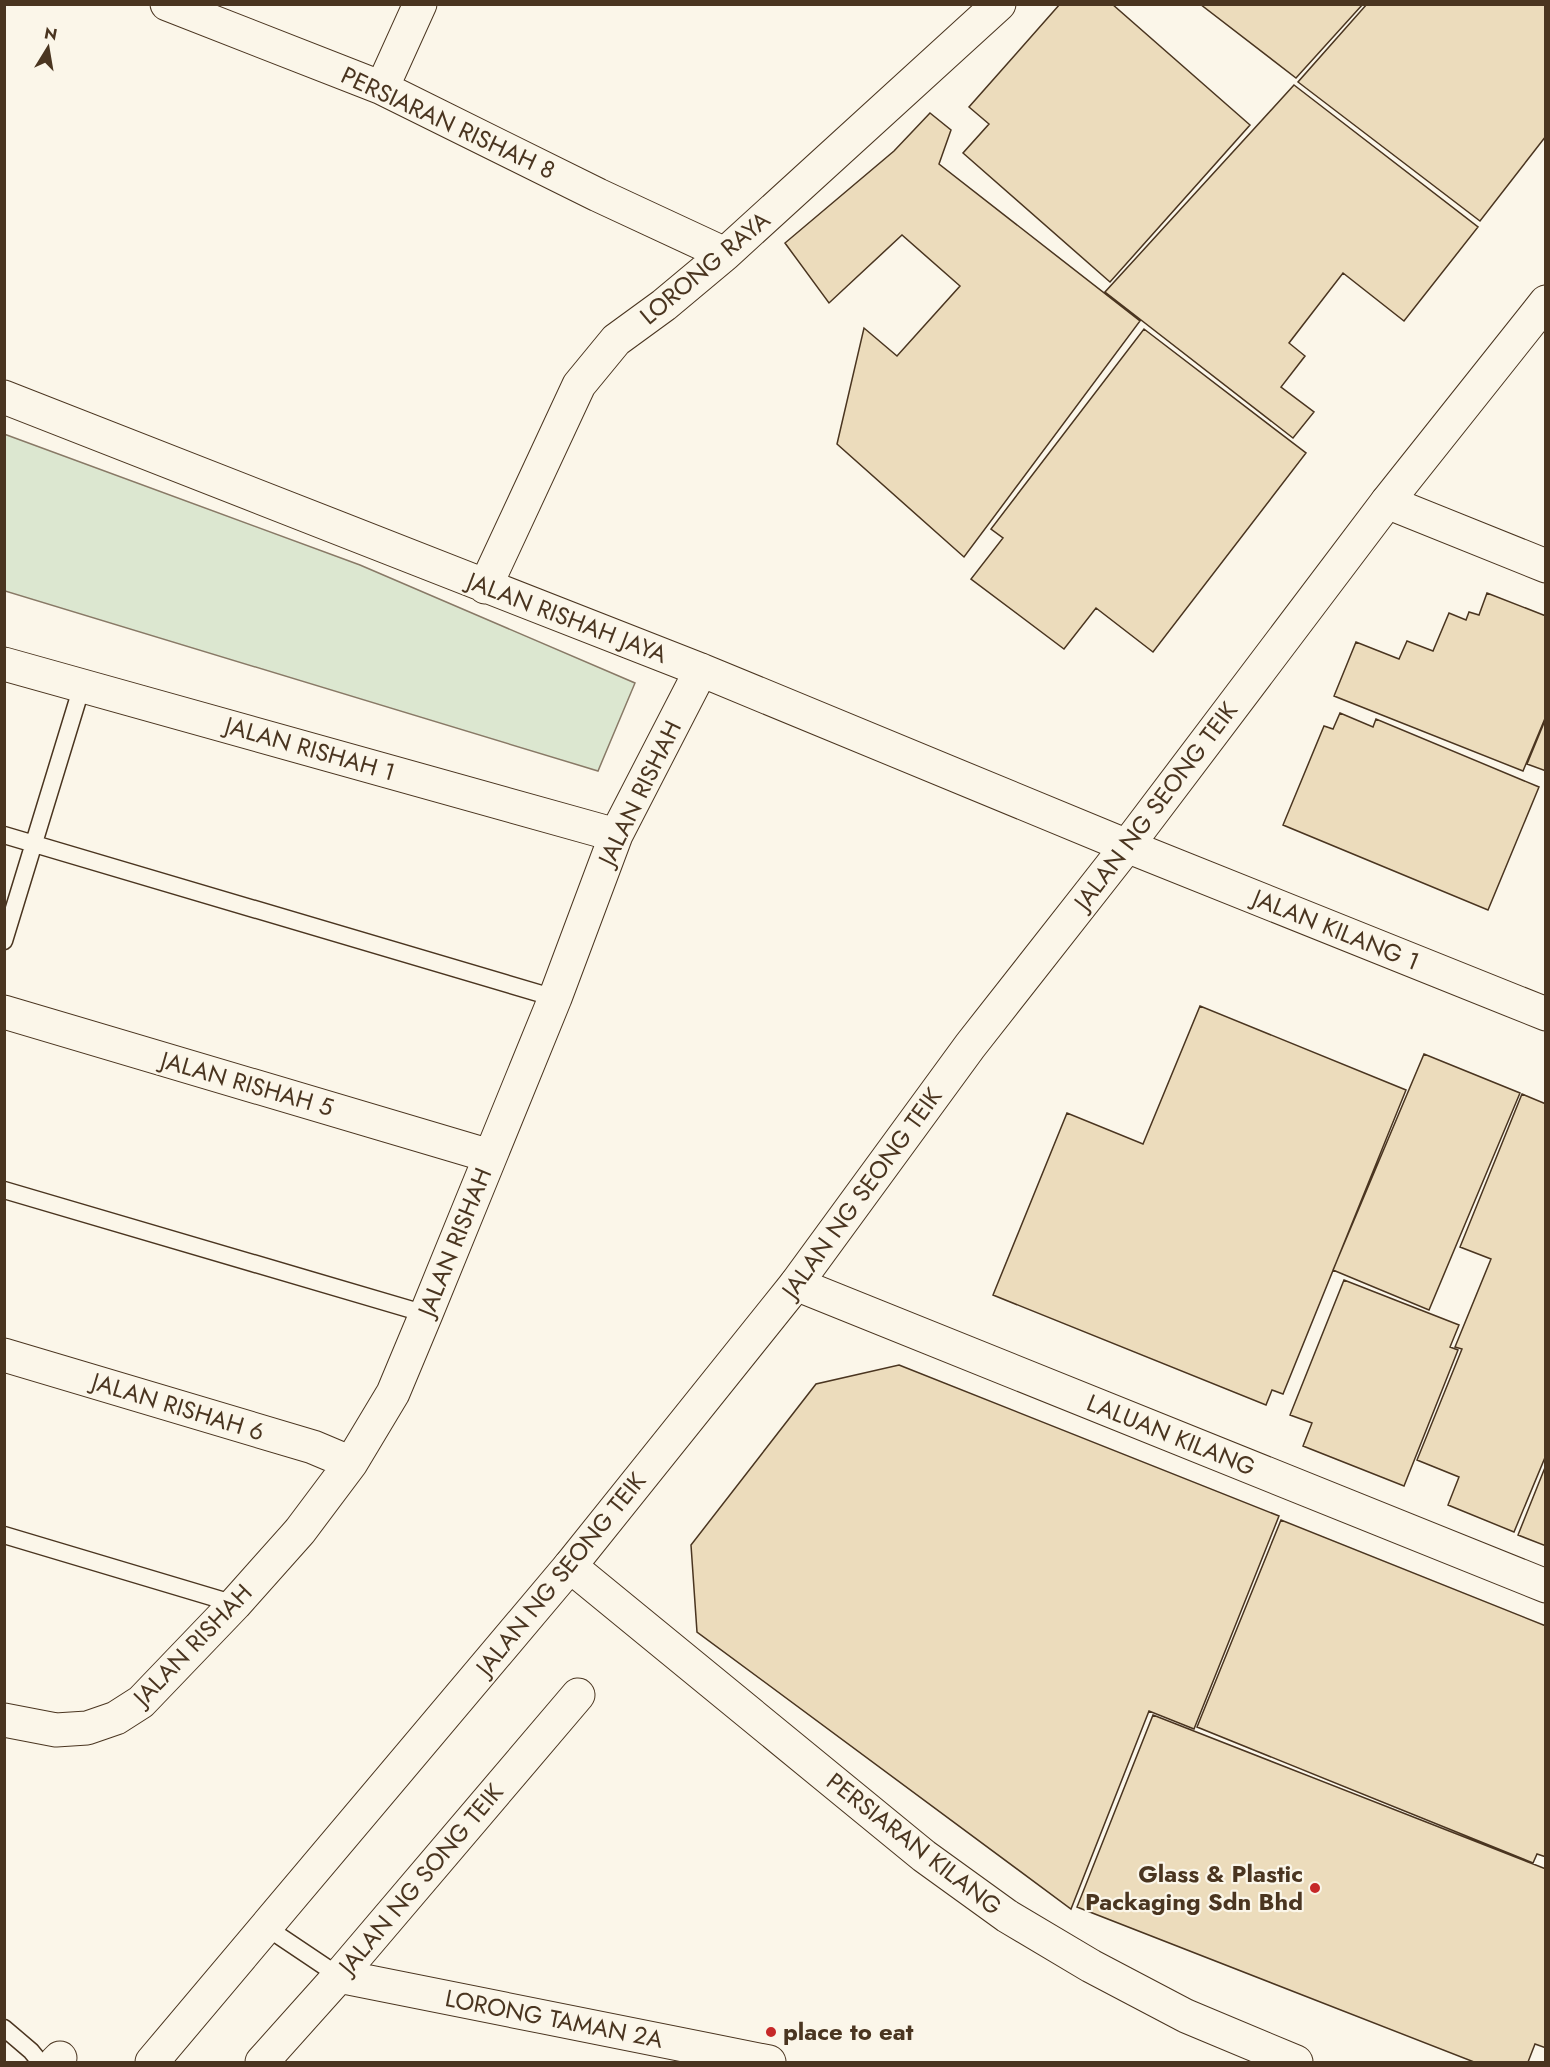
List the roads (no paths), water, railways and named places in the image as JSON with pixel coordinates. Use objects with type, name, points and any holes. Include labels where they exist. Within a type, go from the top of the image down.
[{"type":"street","name":"PERSIARAN RISHAH 8","points":[[167,4],[382,88],[598,195],[725,254]]},
{"type":"street","points":[[382,88],[420,4]]},
{"type":"street","name":"LORONG RAYA","points":[[485,587],[579,386],[616,340],[664,305],[725,254],[999,4]]},
{"type":"street","name":"JALAN NG SEONG TEIK","points":[[152,2062],[570,1566],[796,1284],[970,1046],[1127,846],[1387,502],[1545,302]]},
{"type":"street","name":"JALAN RISHAH JAYA","points":[[4,398],[701,670],[1127,846]]},
{"type":"street","points":[[1387,502],[1545,567]]},
{"type":"street","name":"JALAN RISHAH 1","points":[[4,664],[616,835]]},
{"type":"street","name":"JALAN RISHAH","points":[[4,1720],[56,1730],[87,1728],[116,1718],[141,1702],[235,1604],[300,1531],[351,1463],[393,1393],[555,998],[616,835],[701,670]]},
{"type":"street","name":"JALAN KILANG 1","points":[[1127,846],[1545,1014]]},
{"type":"street","name":"JALAN RISHAH 5","points":[[4,1012],[490,1156]]},
{"type":"street","name":"LALUAN KILANG","points":[[796,1284],[1545,1586]]},
{"type":"street","name":"JALAN RISHAH 6","points":[[4,1355],[314,1448],[351,1463]]},
{"type":"street","name":"PERSIARAN KILANG","points":[[570,1566],[924,1856],[1007,1916],[1091,1966],[1186,2016],[1281,2060]]},
{"type":"street","name":"JALAN NG SONG TEIK","points":[[262,2062],[339,1976],[578,1695]]},
{"type":"street","name":"LORONG TAMAN 2A","points":[[339,1976],[753,2061]]},
{"type":"lane","points":[[4,941],[82,686]]},
{"type":"lane","points":[[4,835],[555,998]]},
{"type":"lane","points":[[4,1190],[426,1314]]},
{"type":"lane","points":[[4,1535],[235,1604]]},
{"type":"lane","points":[[266,1927],[339,1976]]},
{"type":"lane","points":[[4,2028],[31,2050],[52,2061]]},
{"type":"place","name":"Glass & Plastic Packaging Sdn Bhd","points":[[1315,1888]]},
{"type":"place","name":"place to eat","points":[[771,2032]]}]
